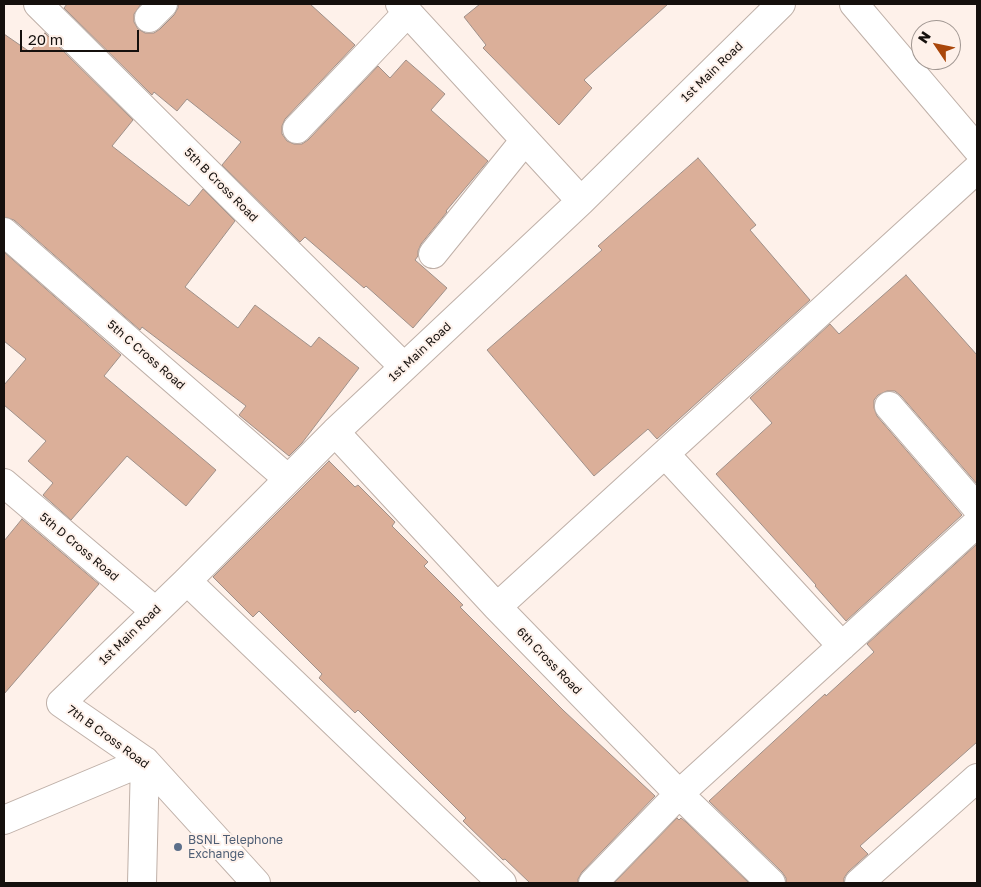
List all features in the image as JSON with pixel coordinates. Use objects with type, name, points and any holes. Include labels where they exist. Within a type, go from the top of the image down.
[{"type":"street","name":"5th B Cross Road","points":[[38,4],[404,367]]},
{"type":"street","name":"1st Main Road","points":[[61,703],[187,581],[335,432],[581,201],[781,4]]},
{"type":"street","points":[[854,4],[977,149]]},
{"type":"street","points":[[297,129],[404,8],[581,201]]},
{"type":"street","points":[[433,254],[525,140]]},
{"type":"street","points":[[497,607],[977,169]]},
{"type":"street","name":"5th C Cross Road","points":[[4,232],[288,478]]},
{"type":"street","points":[[889,406],[977,508]]},
{"type":"street","name":"6th Cross Road","points":[[335,432],[497,607],[679,794],[771,883]]},
{"type":"street","points":[[665,454],[842,646]]},
{"type":"street","name":"5th D Cross Road","points":[[4,482],[155,611]]},
{"type":"street","points":[[593,883],[679,794],[977,523]]},
{"type":"street","points":[[187,581],[502,883]]},
{"type":"street","name":"7th B Cross Road","points":[[61,703],[145,761],[256,883]]},
{"type":"street","points":[[4,820],[145,761],[142,883]]},
{"type":"street","points":[[859,883],[977,778]]},
{"type":"building","points":[[67,4],[141,4],[134,14],[134,22],[138,29],[145,33],[154,33],[174,15],[178,4],[310,4],[355,45],[285,119],[282,126],[282,134],[287,141],[294,144],[302,144],[308,140],[378,66],[390,78],[406,60],[445,94],[431,110],[488,161],[421,244],[415,260],[447,288],[413,328],[366,286],[364,288],[305,237],[300,242],[222,165],[241,142],[187,99],[177,111],[154,92],[152,95],[64,8]]},
{"type":"building","points":[[480,4],[668,4],[584,80],[592,88],[559,125],[483,48],[486,45],[464,17]]},
{"type":"building","points":[[45,33],[133,120],[112,146],[189,206],[203,189],[235,221],[185,287],[238,328],[255,305],[311,347],[319,337],[359,368],[302,443],[289,456],[239,415],[246,406],[142,327],[140,330],[14,220],[4,217],[4,34],[30,52]]},
{"type":"building","points":[[698,158],[756,225],[750,230],[810,300],[657,439],[648,429],[594,476],[487,350],[602,250],[598,246]]},
{"type":"building","points":[[4,252],[121,355],[104,376],[216,470],[186,506],[127,456],[71,520],[43,495],[53,483],[28,461],[46,441],[4,405],[4,385],[26,359],[4,341]]},
{"type":"building","points":[[906,275],[977,355],[977,484],[901,396],[895,391],[887,391],[878,395],[874,400],[877,416],[962,515],[846,621],[716,474],[772,423],[750,398],[830,324],[839,334]]},
{"type":"building","points":[[329,461],[355,487],[358,485],[395,522],[392,526],[428,562],[424,566],[463,605],[460,607],[564,711],[655,796],[582,872],[578,883],[530,883],[463,821],[466,818],[358,710],[355,713],[319,678],[322,674],[259,611],[253,617],[213,577]]},
{"type":"building","points":[[22,519],[99,584],[4,694],[4,541]]},
{"type":"building","points":[[977,544],[977,742],[860,846],[868,854],[848,872],[844,878],[844,883],[786,883],[786,878],[782,872],[709,801],[825,694],[826,696],[874,652],[867,644]]},
{"type":"building","points":[[677,818],[679,820],[681,818],[686,822],[749,883],[614,883]]},
{"type":"place","name":"BSNL Telephone Exchange","points":[[178,847]]}]
